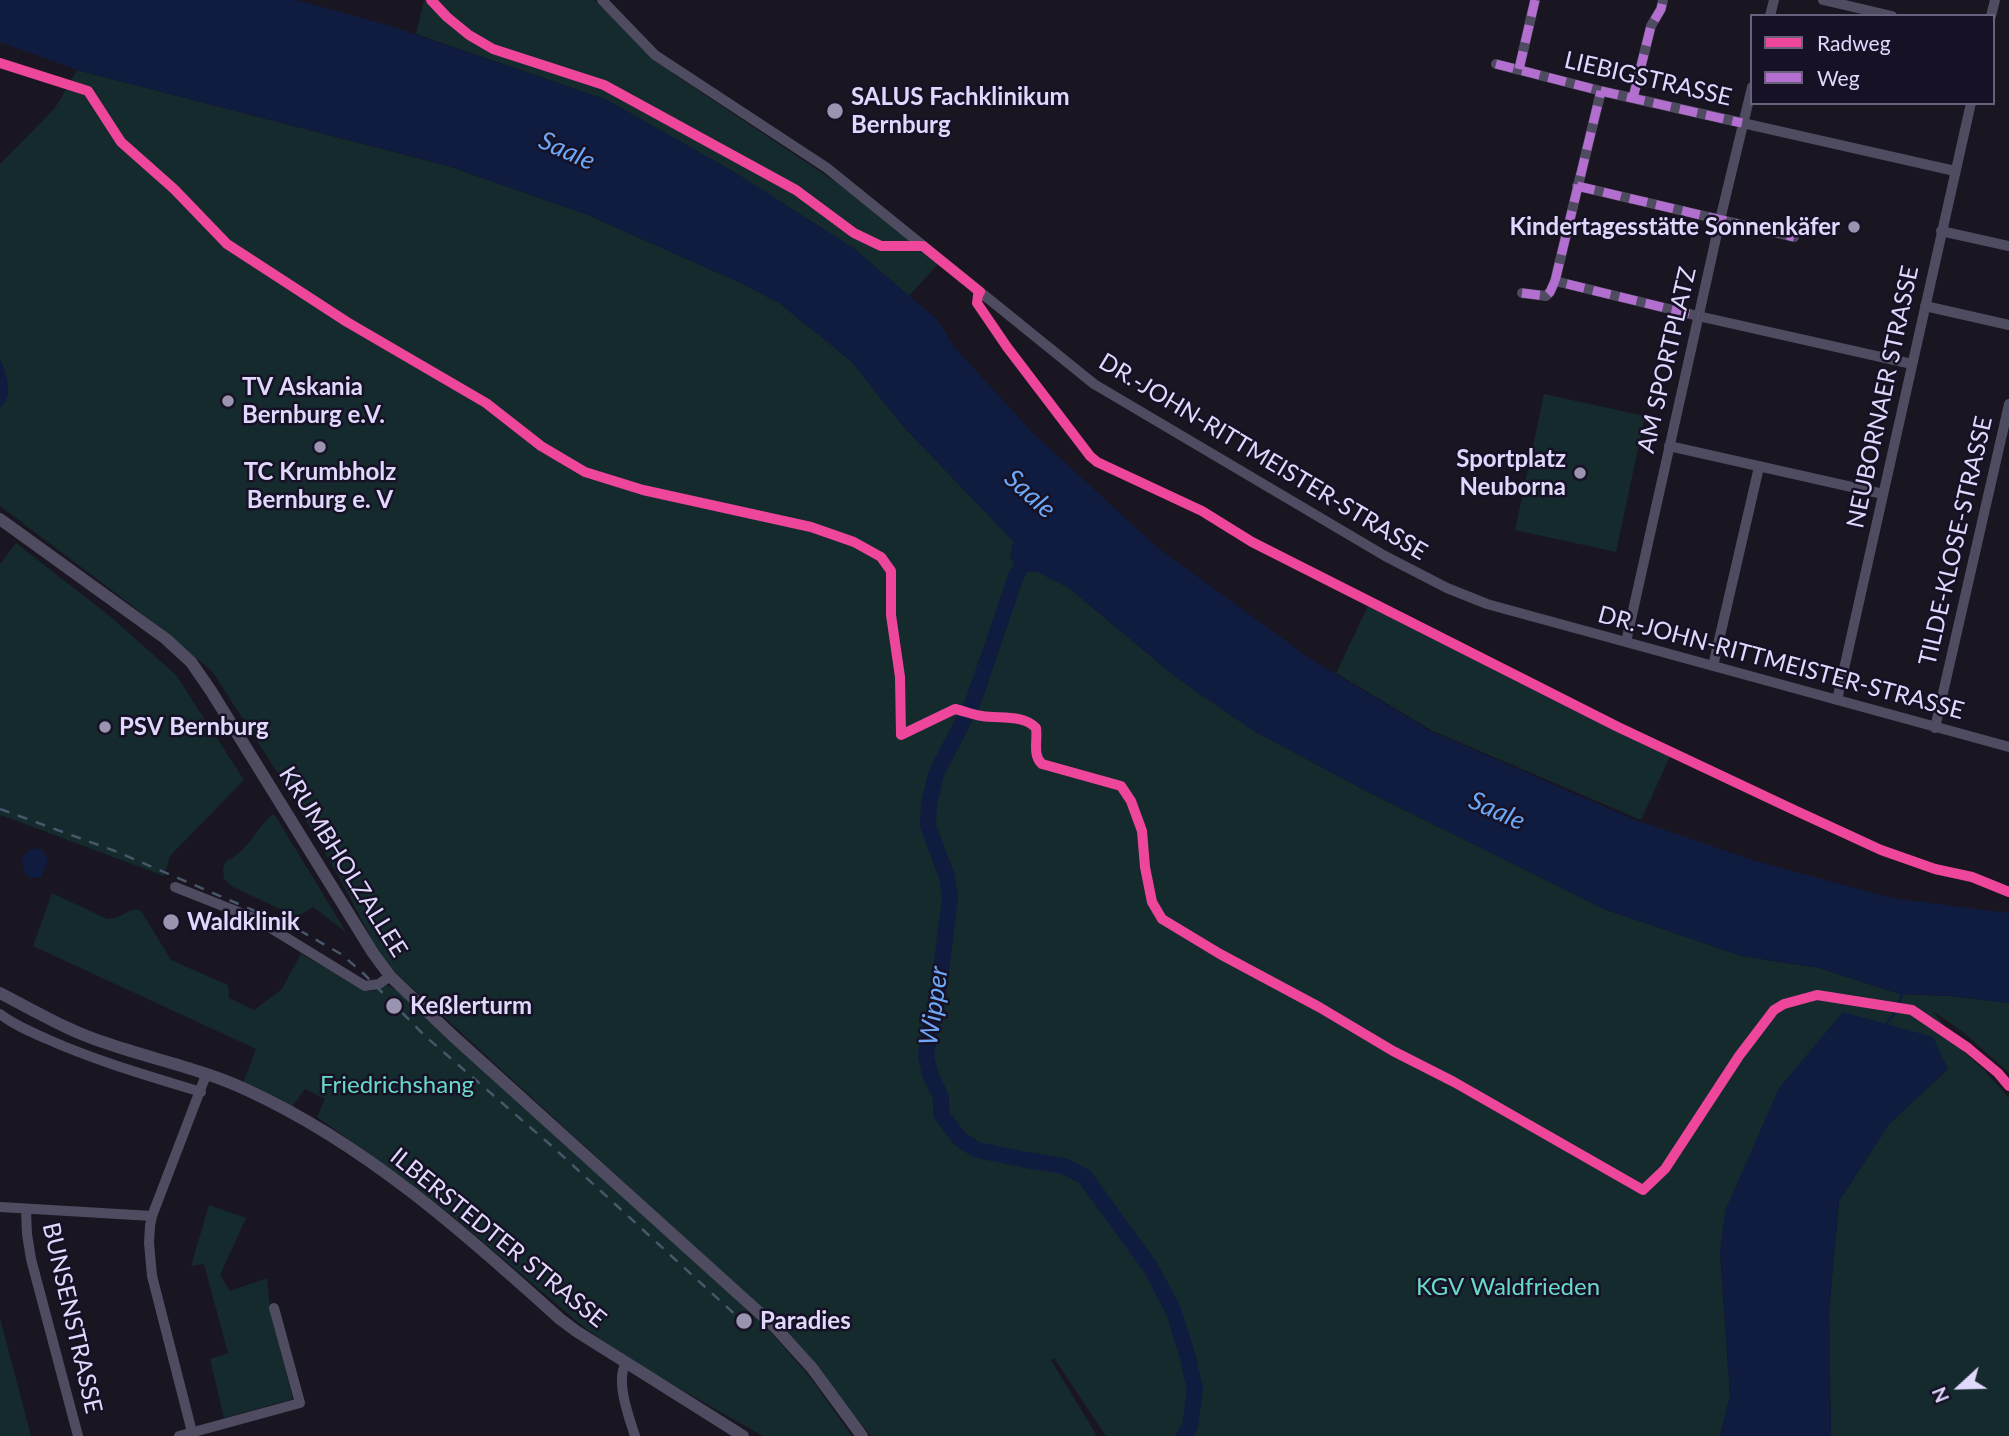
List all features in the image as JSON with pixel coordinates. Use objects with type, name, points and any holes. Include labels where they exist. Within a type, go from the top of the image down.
[{"type":"street","name":"DR.-JOHN-RITTMEISTER-STRASSE","points":[[602,0],[660,59],[835,174],[1094,384],[1385,556],[1447,588],[1488,604],[2009,747]]},
{"type":"street","points":[[1519,69],[1535,0]]},
{"type":"street","points":[[1633,98],[1651,26],[1663,0]]},
{"type":"street","points":[[1823,0],[1870,9]]},
{"type":"street","name":"LIEBIGSTRASSE","points":[[1496,64],[1601,91],[1955,171]]},
{"type":"street","points":[[1522,293],[1546,296],[1555,281],[1601,91]]},
{"type":"street","name":"AM SPORTPLATZ","points":[[1626,642],[1750,94]]},
{"type":"street","name":"NEUBORNAER STRASSE","points":[[1837,700],[1970,105]]},
{"type":"street","points":[[1577,186],[1794,237]]},
{"type":"street","points":[[1941,231],[2009,246]]},
{"type":"street","points":[[1555,281],[1912,364]]},
{"type":"street","points":[[1925,306],[2009,325]]},
{"type":"street","name":"TILDE-KLOSE-STRASSE","points":[[1935,728],[2009,404]]},
{"type":"street","points":[[1669,446],[1883,494]]},
{"type":"street","points":[[1713,666],[1759,467]]},
{"type":"street","name":"KRUMBHOLZALLEE","points":[[0,519],[153,629],[191,662],[390,976],[782,1335],[822,1381],[862,1436]]},
{"type":"street","points":[[176,887],[256,919],[359,983],[375,986],[390,976]]},
{"type":"street","name":"ILBERSTEDTER STRASSE","points":[[0,993],[76,1032],[246,1089],[293,1114],[354,1152],[447,1219],[560,1319],[743,1436]]},
{"type":"street","points":[[0,1014],[11,1023],[58,1044],[201,1092]]},
{"type":"street","points":[[192,1432],[152,1276],[149,1226],[206,1075]]},
{"type":"street","points":[[0,1207],[152,1216]]},
{"type":"street","name":"BUNSENSTRASSE","points":[[26,1210],[32,1259],[78,1436]]},
{"type":"street","points":[[179,1436],[299,1404],[274,1308]]},
{"type":"street","points":[[626,1363],[621,1380],[635,1436]]},
{"type":"green space","points":[[424,0],[594,0],[675,75],[875,208],[941,261],[909,296],[853,248],[734,172],[607,100],[416,34]]},
{"type":"green space","name":"KGV Waldfrieden","points":[[77,70],[448,166],[588,215],[743,284],[779,303],[851,361],[902,425],[1013,541],[1038,572],[1069,588],[1177,678],[1254,731],[1368,792],[1604,909],[1742,956],[1819,968],[1900,994],[1951,996],[2009,1003],[2009,1073],[1963,1032],[1933,1011],[1963,1051],[2009,1098],[2009,1436],[1831,1436],[1829,1311],[1839,1201],[1889,1124],[1948,1069],[1723,1235],[1720,1251],[1730,1396],[1720,1436],[1106,1436],[1054,1358],[1051,1360],[1097,1436],[871,1436],[784,1329],[383,961],[288,789],[212,671],[134,607],[0,506],[0,164],[55,108]]},
{"type":"green space","name":"Sportplatz Neuborna","points":[[1544,394],[1645,416],[1616,552],[1515,530]]},
{"type":"green space","name":"PSV Bernburg","points":[[16,543],[111,617],[176,675],[244,780],[170,856],[164,876],[1,815],[0,818],[0,564]]},
{"type":"green space","points":[[1369,604],[1670,756],[1641,820],[1431,730],[1336,673]]},
{"type":"green space","points":[[273,814],[346,932],[313,907],[297,917],[233,887],[224,879],[226,861],[246,846]]},
{"type":"green space","name":"Friedrichshang","points":[[52,893],[107,919],[134,909],[141,911],[171,960],[228,985],[229,998],[254,1010],[282,989],[301,954],[367,991],[374,991],[386,985],[401,992],[768,1329],[809,1376],[852,1436],[763,1436],[636,1364],[581,1325],[454,1217],[317,1117],[325,1099],[305,1089],[292,1107],[243,1083],[256,1049],[33,946]]},
{"type":"green space","points":[[209,1205],[246,1218],[220,1275],[230,1291],[267,1278],[270,1310],[293,1399],[224,1418],[210,1359],[228,1353],[204,1264],[191,1266]]},
{"type":"green space","points":[[0,1318],[31,1436],[0,1436]]},
{"type":"water","name":"Saale","points":[[0,0],[296,0],[388,25],[607,100],[734,172],[853,248],[938,320],[954,347],[1033,433],[1158,548],[1308,657],[1431,731],[1635,820],[1756,861],[1892,898],[2009,913],[2009,1003],[1951,996],[1900,994],[1819,968],[1742,956],[1604,909],[1368,792],[1254,731],[1177,678],[1069,588],[1038,572],[1020,572],[1010,557],[1013,541],[902,425],[851,361],[779,303],[743,284],[588,215],[449,166],[77,70],[0,42]]},
{"type":"water","points":[[0,358],[7,377],[8,391],[5,403],[0,408]]},
{"type":"water","points":[[36,848],[43,850],[48,861],[41,877],[28,877],[22,864],[24,856]]},
{"type":"water","points":[[1843,1012],[1933,1037],[1948,1069],[1889,1124],[1839,1201],[1829,1311],[1831,1436],[1720,1436],[1730,1396],[1720,1251],[1725,1211],[1779,1088]]},
{"type":"waterway","name":"Wipper","points":[[1028,553],[1016,576],[973,702],[936,774],[929,804],[928,826],[947,877],[950,898],[937,1002],[926,1056],[930,1074],[941,1097],[941,1114],[960,1139],[977,1150],[1064,1166],[1085,1177],[1151,1268],[1174,1312],[1195,1390],[1190,1426],[1184,1436]]},
{"type":"waterway","points":[[1884,1026],[1893,1016],[1903,993]]},
{"type":"railway","points":[[0,809],[115,851],[297,929],[341,954],[425,1036],[554,1148],[753,1331]]},
{"type":"marked path","points":[[1519,69],[1535,0]]},
{"type":"marked path","points":[[1633,98],[1651,26],[1663,0]]},
{"type":"marked path","points":[[1496,64],[1742,123]]},
{"type":"marked path","points":[[1555,281],[1601,91]]},
{"type":"marked path","points":[[1577,186],[1794,237]]},
{"type":"marked path","points":[[1522,293],[1546,296],[1555,281],[1698,316]]},
{"type":"cycle path","points":[[431,0],[469,35],[493,49],[604,85],[796,190],[854,233],[881,246],[923,246],[980,292],[977,303],[1007,347],[1097,462],[1202,511],[1252,542],[1618,727],[1881,850],[1935,869],[1972,877],[2009,892]]},
{"type":"cycle path","points":[[0,63],[88,91],[121,142],[174,189],[227,244],[347,322],[486,403],[541,446],[585,472],[643,490],[811,527],[854,542],[881,557],[891,571],[891,615],[900,677],[901,735],[955,709],[979,715],[1018,719],[1031,724],[1036,728],[1036,752],[1042,764],[1121,786],[1131,801],[1142,831],[1152,902],[1162,919],[1643,1190],[1665,1169],[1739,1056],[1774,1010],[1784,1004],[1817,995],[1912,1010],[1968,1048],[2009,1086]]},
{"type":"place","name":"SALUS Fachklinikum Bernburg","points":[[835,111]]},
{"type":"place","name":"Kindertagesstätte Sonnenkäfer","points":[[1854,227]]},
{"type":"place","name":"TV Askania Bernburg e.V.","points":[[228,401]]},
{"type":"place","name":"TC Krumbholz Bernburg e. V","points":[[320,447]]},
{"type":"place","name":"Sportplatz Neuborna","points":[[1580,473]]},
{"type":"place","name":"PSV Bernburg","points":[[105,727]]},
{"type":"place","name":"Waldklinik","points":[[171,922]]},
{"type":"place","name":"Keßlerturm","points":[[394,1006]]},
{"type":"place","name":"Paradies","points":[[744,1321]]}]
